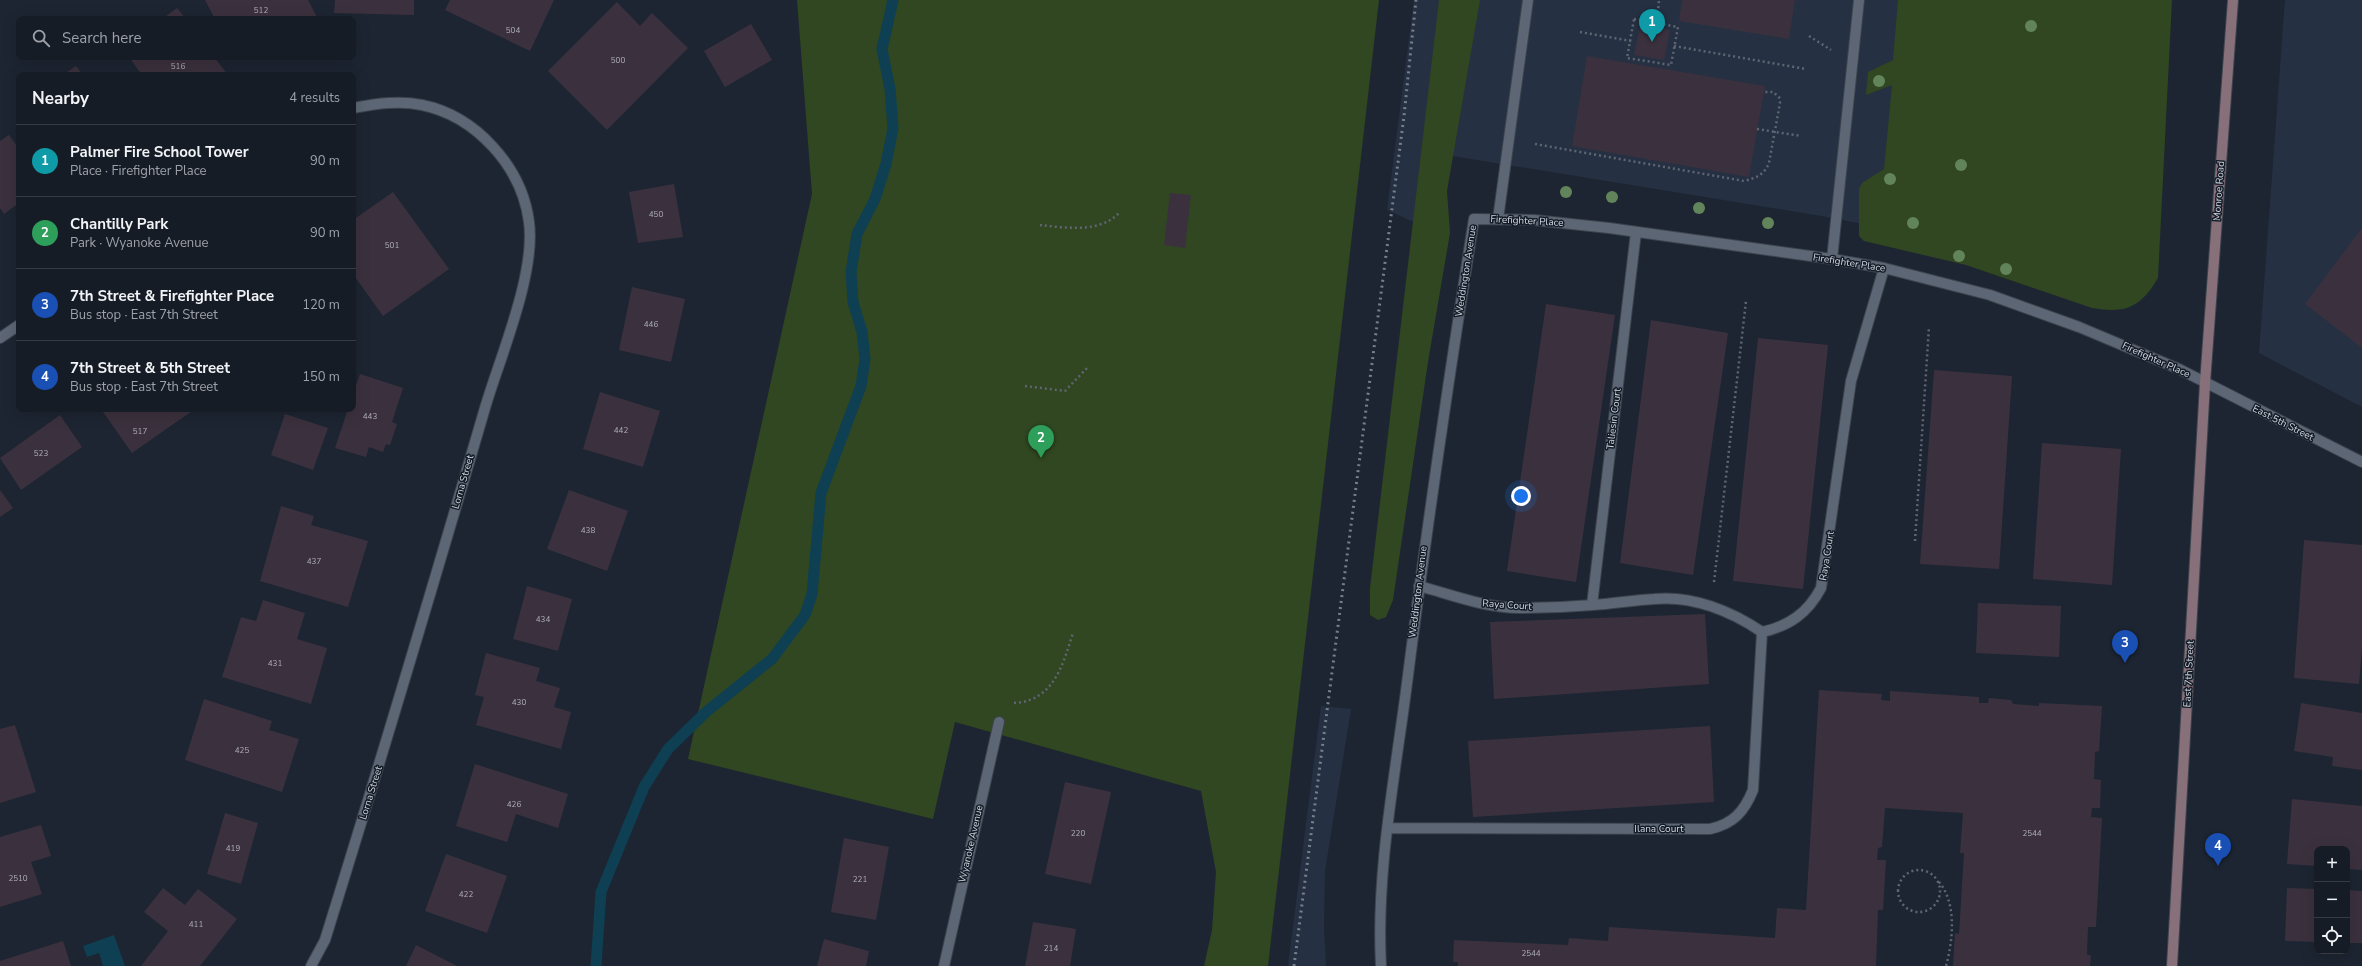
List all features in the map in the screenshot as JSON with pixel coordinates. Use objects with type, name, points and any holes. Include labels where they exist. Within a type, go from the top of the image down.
[{"type":"main road","name":"Monroe Road","points":[[2205,383],[2233,0]]},
{"type":"main road","name":"East 7th Street","points":[[2172,966],[2205,383]]},
{"type":"street","points":[[1498,219],[1528,0]]},
{"type":"street","points":[[1832,259],[1859,0]]},
{"type":"street","name":"Lorna Street","points":[[311,966],[325,940],[391,729],[494,377],[525,279],[530,242],[526,204],[511,170],[483,137],[458,118],[423,105],[386,102],[356,107]]},
{"type":"street","name":"Firefighter Place","points":[[1474,219],[1534,220],[1636,232],[1832,259],[1884,268],[1990,296],[2072,324],[2179,369],[2205,383]]},
{"type":"street","name":"Weddington Avenue","points":[[1381,966],[1379,936],[1381,897],[1388,828],[1429,507],[1474,219]]},
{"type":"street","name":"Taliesin Court","points":[[1592,605],[1636,232]]},
{"type":"street","name":"Raya Court","points":[[1419,586],[1481,605],[1519,608],[1592,605],[1655,598],[1682,600],[1722,609],[1740,616],[1762,632],[1789,624],[1804,612],[1821,588],[1851,381],[1884,268]]},
{"type":"street","points":[[0,338],[16,328]]},
{"type":"street","name":"East 5th Street","points":[[2205,383],[2362,462]]},
{"type":"street","name":"Ilana Court","points":[[1388,828],[1710,829],[1723,826],[1736,819],[1747,804],[1752,790],[1762,632]]},
{"type":"street","name":"Wyanoke Avenue","points":[[944,966],[999,722]]},
{"type":"path","points":[[1657,23],[1659,0]]},
{"type":"path","points":[[1634,19],[1657,23],[1678,26],[1671,65],[1627,58],[1634,19]]},
{"type":"path","points":[[1580,32],[1630,41]]},
{"type":"path","points":[[1674,46],[1806,69]]},
{"type":"path","points":[[1535,144],[1744,181],[1754,178],[1766,171],[1780,103],[1779,97],[1774,92],[1763,92]]},
{"type":"path","points":[[1757,129],[1801,136]]},
{"type":"path","points":[[1040,225],[1073,228],[1095,225],[1113,219],[1119,213]]},
{"type":"path","points":[[1714,582],[1746,302]]},
{"type":"path","points":[[1915,541],[1928,327]]},
{"type":"path","points":[[1025,386],[1065,391],[1087,368]]},
{"type":"path","points":[[1010,703],[1030,700],[1052,684],[1063,665],[1073,633]]},
{"type":"path","points":[[1938,880],[1941,887],[1939,900],[1930,910],[1916,912],[1904,906],[1900,900],[1898,885],[1901,879],[1913,870],[1928,870],[1938,880],[1948,896],[1950,908],[1950,953],[1946,966]]},
{"type":"shaded area","points":[[1414,0],[1929,0],[1919,235],[1822,216],[1434,153],[1427,228],[1387,210]]},
{"type":"shaded area","points":[[2285,0],[2362,0],[2362,407],[2259,353]]},
{"type":"shaded area","points":[[1321,706],[1351,709],[1325,871],[1324,927],[1326,966],[1288,966]]},
{"type":"shaded area","points":[[114,935],[125,966],[103,966],[99,953],[87,957],[83,946]]},
{"type":"green space","points":[[797,0],[1379,0],[1268,966],[1204,966],[1212,930],[1216,872],[1201,791],[955,722],[933,819],[688,759],[812,194]]},
{"type":"green space","points":[[1439,0],[1480,0],[1447,191],[1450,233],[1428,362],[1393,600],[1386,617],[1378,620],[1370,615],[1370,588]]},
{"type":"green space","points":[[1898,0],[2172,0],[2158,278],[2152,288],[2139,302],[2123,309],[2104,310],[2092,308],[1966,265],[1864,241],[1859,236],[1859,189],[1862,183],[1884,169],[1892,85],[1866,95],[1868,72],[1893,60]]},
{"type":"building","points":[[205,0],[308,0],[316,16],[213,16]]},
{"type":"building","points":[[335,0],[414,0],[414,15],[334,13]]},
{"type":"building","points":[[450,0],[554,0],[530,51],[445,10]]},
{"type":"building","points":[[1682,0],[1795,0],[1789,39],[1679,21]]},
{"type":"building","points":[[617,2],[640,26],[652,13],[688,48],[607,130],[548,71]]},
{"type":"building","points":[[177,8],[184,16],[166,16]]},
{"type":"building","points":[[751,24],[772,60],[725,87],[704,51]]},
{"type":"building","points":[[1640,25],[1670,30],[1664,60],[1634,55]]},
{"type":"building","points":[[1587,56],[1765,86],[1749,177],[1572,146]]},
{"type":"building","points":[[131,60],[216,60],[226,72],[140,72]]},
{"type":"building","points":[[76,66],[81,72],[67,72]]},
{"type":"building","points":[[9,135],[16,145],[16,205],[4,214],[0,208],[0,141]]},
{"type":"building","points":[[674,184],[683,237],[638,243],[629,192]]},
{"type":"building","points":[[393,192],[449,269],[383,316],[356,278],[356,218]]},
{"type":"building","points":[[1170,193],[1191,195],[1185,248],[1164,245]]},
{"type":"building","points":[[2362,228],[2362,348],[2305,304]]},
{"type":"building","points":[[632,287],[685,299],[671,362],[619,350]]},
{"type":"building","points":[[1546,304],[1615,315],[1576,582],[1507,571]]},
{"type":"building","points":[[1651,320],[1728,333],[1693,575],[1620,563]]},
{"type":"building","points":[[1758,338],[1828,345],[1803,589],[1733,581]]},
{"type":"building","points":[[1934,370],[2012,376],[1999,569],[1920,564]]},
{"type":"building","points":[[360,374],[403,388],[392,422],[397,424],[390,445],[386,444],[383,452],[369,447],[366,457],[335,448],[347,412],[356,412],[356,385]]},
{"type":"building","points":[[600,392],[660,411],[643,467],[583,449]]},
{"type":"building","points":[[103,412],[191,412],[132,453]]},
{"type":"building","points":[[285,414],[328,428],[313,470],[271,455]]},
{"type":"building","points":[[60,415],[82,447],[21,490],[0,458]]},
{"type":"building","points":[[2042,443],[2121,449],[2112,585],[2033,579]]},
{"type":"building","points":[[0,490],[13,508],[0,517]]},
{"type":"building","points":[[569,490],[628,511],[607,571],[547,549]]},
{"type":"building","points":[[281,506],[314,516],[311,525],[368,541],[348,607],[260,581]]},
{"type":"building","points":[[2304,540],[2362,545],[2362,648],[2359,684],[2294,678]]},
{"type":"building","points":[[527,586],[572,599],[558,651],[513,639]]},
{"type":"building","points":[[263,600],[305,613],[297,639],[327,648],[311,704],[222,677],[241,617],[256,621]]},
{"type":"building","points":[[1978,603],[2061,606],[2059,657],[1976,653]]},
{"type":"building","points":[[1705,614],[1709,684],[1494,699],[1490,622]]},
{"type":"building","points":[[486,653],[540,668],[536,681],[560,688],[554,707],[571,712],[561,749],[476,725],[484,697],[475,695]]},
{"type":"building","points":[[1819,690],[1882,694],[1881,700],[1890,701],[1890,691],[1979,697],[1979,703],[1988,703],[1989,698],[2011,700],[2013,704],[2039,706],[2039,703],[2102,706],[2099,751],[2095,752],[2094,779],[2101,780],[2100,808],[2092,808],[2091,817],[2102,818],[2096,927],[2088,927],[2087,955],[2091,955],[2090,966],[1953,966],[1955,933],[1959,934],[1964,853],[1960,853],[1963,813],[1885,808],[1882,847],[1878,848],[1877,860],[1886,860],[1883,910],[1878,910],[1876,966],[1458,966],[1458,962],[1453,962],[1454,940],[1568,945],[1569,938],[1608,941],[1609,927],[1775,938],[1777,908],[1806,910]]},
{"type":"building","points":[[204,699],[272,721],[269,730],[299,739],[282,792],[185,760]]},
{"type":"building","points":[[2301,703],[2362,713],[2362,770],[2332,766],[2333,757],[2294,751]]},
{"type":"building","points":[[15,725],[36,792],[0,803],[0,729]]},
{"type":"building","points":[[1710,726],[1714,802],[1473,817],[1468,741]]},
{"type":"building","points":[[475,764],[568,794],[558,828],[516,814],[507,842],[456,826]]},
{"type":"building","points":[[1065,782],[1111,792],[1091,884],[1045,874]]},
{"type":"building","points":[[2292,799],[2362,806],[2362,870],[2350,869],[2350,846],[2314,846],[2314,866],[2287,864]]},
{"type":"building","points":[[225,813],[258,823],[241,884],[207,874]]},
{"type":"building","points":[[41,825],[51,856],[31,862],[42,894],[0,907],[0,837]]},
{"type":"building","points":[[844,838],[889,847],[876,920],[831,912]]},
{"type":"building","points":[[446,854],[507,876],[487,933],[425,911]]},
{"type":"building","points":[[163,888],[185,905],[198,889],[237,919],[200,966],[141,966],[168,931],[144,912]]},
{"type":"building","points":[[2287,888],[2314,889],[2314,942],[2285,941]]},
{"type":"building","points":[[2350,890],[2362,891],[2362,943],[2350,943]]},
{"type":"building","points":[[1033,922],[1076,929],[1070,966],[1025,966]]},
{"type":"building","points":[[824,939],[869,951],[866,966],[817,966]]},
{"type":"building","points":[[63,941],[71,966],[0,966],[0,961]]},
{"type":"building","points":[[416,945],[457,966],[406,966]]},
{"type":"waterway","points":[[596,966],[601,892],[644,787],[668,749],[706,712],[772,659],[805,615],[812,594],[821,493],[861,386],[865,359],[862,332],[853,302],[851,272],[857,234],[875,199],[886,164],[893,128],[890,89],[882,49],[893,0]]},
{"type":"railway","points":[[1294,966],[1404,116],[1416,0]]},
{"type":"place","name":"Palmer Fire School Tower","points":[[1652,42]]},
{"type":"place","name":"Chantilly Park","points":[[1041,458]]},
{"type":"place","name":"7th Street & Firefighter Place","points":[[2125,663]]},
{"type":"place","name":"7th Street & 5th Street","points":[[2218,866]]}]
